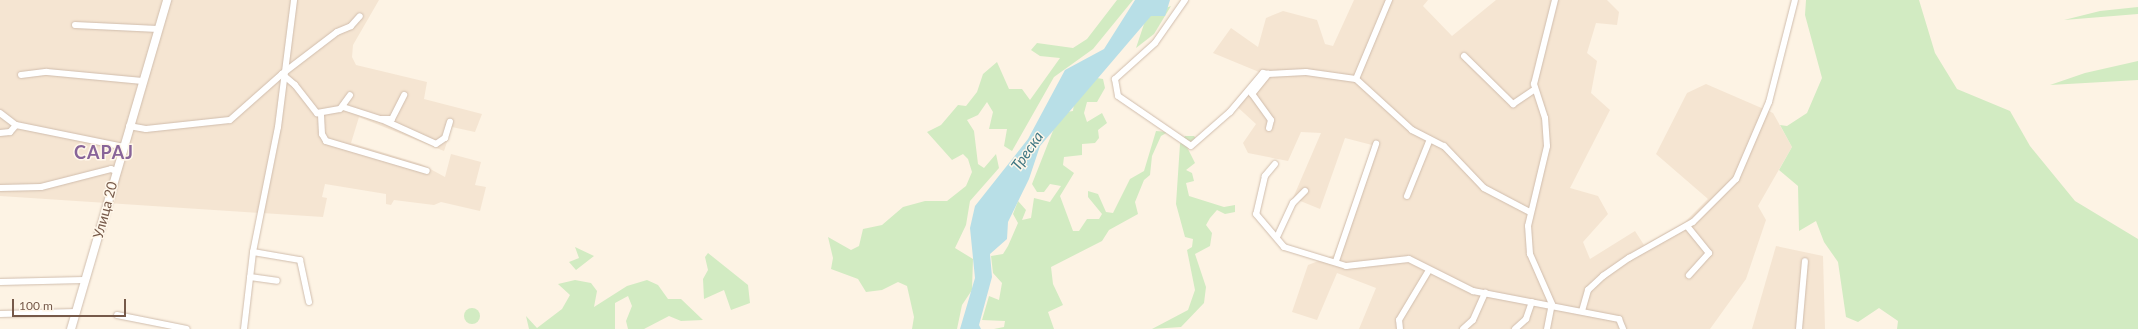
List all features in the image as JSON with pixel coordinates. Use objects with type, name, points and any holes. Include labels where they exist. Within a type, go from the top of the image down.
[{"type":"street","name":"Улица 20","points":[[71,329],[84,280],[167,0]]},
{"type":"street","points":[[244,329],[253,252],[278,127],[282,74],[294,0]]},
{"type":"street","points":[[1185,0],[1155,43],[1115,79],[1118,96],[1191,146],[1230,112],[1263,73],[1306,72],[1356,79],[1389,112],[1444,146],[1484,188],[1530,212]]},
{"type":"street","points":[[1356,79],[1389,0]]},
{"type":"street","points":[[1547,329],[1552,304],[1530,254],[1530,212],[1545,166],[1547,146],[1545,118],[1534,90],[1555,0]]},
{"type":"street","points":[[1582,311],[1588,290],[1603,276],[1687,226],[1736,179],[1747,159],[1769,102],[1795,0]]},
{"type":"street","points":[[129,126],[146,129],[228,121],[282,74],[337,32],[351,26],[360,16]]},
{"type":"street","points":[[75,25],[116,24],[158,29]]},
{"type":"street","points":[[1464,56],[1513,104],[1534,90]]},
{"type":"street","points":[[21,75],[47,72],[143,81]]},
{"type":"street","points":[[282,74],[295,84],[310,108],[321,115]]},
{"type":"street","points":[[1268,74],[1252,94],[1269,116],[1269,128]]},
{"type":"street","points":[[343,107],[350,95]]},
{"type":"street","points":[[381,119],[395,117],[404,95]]},
{"type":"street","points":[[321,115],[343,107],[381,119],[436,144],[445,138],[450,122]]},
{"type":"street","points":[[0,113],[16,125],[124,147]]},
{"type":"street","points":[[321,115],[322,134],[326,140],[427,171]]},
{"type":"street","points":[[0,133],[10,132],[16,125]]},
{"type":"street","points":[[1407,196],[1430,138]]},
{"type":"street","points":[[1336,261],[1376,144]]},
{"type":"street","points":[[1275,164],[1265,176],[1256,214],[1284,247],[1336,261],[1346,266],[1409,259],[1473,291],[1532,302],[1552,304],[1619,319],[1623,329]]},
{"type":"street","points":[[0,188],[41,187],[111,169],[116,171]]},
{"type":"street","points":[[1277,237],[1293,203],[1305,192]]},
{"type":"street","points":[[1687,226],[1709,253],[1689,275]]},
{"type":"street","points":[[253,252],[300,260],[309,302]]},
{"type":"street","points":[[1799,329],[1805,261]]},
{"type":"street","points":[[1400,329],[1399,320],[1429,270]]},
{"type":"street","points":[[250,277],[277,282]]},
{"type":"street","points":[[0,282],[84,280]]},
{"type":"street","points":[[1463,329],[1473,320],[1485,293]]},
{"type":"street","points":[[1515,329],[1526,320],[1532,302]]},
{"type":"street","points":[[0,314],[76,312]]},
{"type":"street","points":[[117,314],[187,329]]},
{"type":"shaded area","points":[[0,0],[379,0],[353,45],[352,57],[356,65],[427,82],[424,99],[482,114],[475,132],[452,127],[444,151],[359,117],[351,143],[421,164],[445,177],[451,154],[481,162],[475,185],[486,187],[480,211],[441,202],[434,205],[394,200],[391,205],[386,204],[386,194],[325,184],[322,197],[327,198],[323,217],[0,196]]},
{"type":"shaded area","points":[[1354,0],[1428,0],[1423,6],[1452,36],[1496,0],[1607,0],[1619,12],[1617,25],[1596,23],[1587,53],[1597,61],[1591,93],[1610,110],[1570,188],[1598,196],[1608,214],[1583,242],[1590,259],[1635,231],[1644,245],[1685,222],[1708,199],[1656,154],[1687,93],[1706,84],[1773,113],[1792,147],[1758,206],[1766,220],[1746,279],[1710,329],[1359,329],[1376,288],[1337,273],[1317,320],[1292,312],[1308,265],[1334,255],[1372,145],[1345,138],[1320,209],[1293,198],[1321,133],[1301,132],[1288,161],[1248,153],[1243,143],[1256,124],[1233,103],[1259,72],[1213,53],[1231,28],[1258,47],[1266,18],[1283,11],[1317,20],[1325,44],[1333,46]]},
{"type":"shaded area","points":[[1776,246],[1823,256],[1825,329],[1752,329]]},
{"type":"green space","points":[[1117,0],[1133,0],[1093,49],[1054,77],[1012,151],[1004,146],[1007,129],[989,129],[993,112],[987,102],[978,115],[967,120],[974,131],[978,164],[984,168],[996,154],[999,168],[970,201],[966,225],[955,248],[973,259],[972,290],[962,305],[957,329],[912,329],[914,317],[907,286],[898,282],[882,290],[866,292],[858,279],[831,269],[833,258],[828,237],[851,250],[859,246],[863,229],[882,225],[903,207],[925,201],[947,201],[966,186],[972,172],[968,159],[963,154],[952,160],[927,132],[941,125],[958,105],[966,106],[977,92],[983,74],[997,62],[1009,89],[1022,89],[1030,100],[1060,58],[1040,56],[1031,50],[1037,43],[1073,48],[1087,39]]},
{"type":"green space","points":[[1806,0],[1919,0],[1935,53],[1957,89],[2010,111],[2030,146],[2075,201],[2138,239],[2138,329],[1897,329],[1898,321],[1879,308],[1858,322],[1846,317],[1838,262],[1824,242],[1816,221],[1799,231],[1798,186],[1779,170],[1792,147],[1780,125],[1787,126],[1807,113],[1822,78],[1805,15]]},
{"type":"green space","points":[[1171,6],[1154,34],[1136,48],[1147,15]]},
{"type":"green space","points":[[2138,7],[2138,14],[2064,20],[2100,11]]},
{"type":"green space","points":[[2138,61],[2138,80],[2050,85],[2085,73]]},
{"type":"green space","points":[[1091,77],[1103,79],[1105,88],[1097,102],[1087,102],[1084,113],[1087,122],[1102,113],[1107,123],[1098,130],[1099,138],[1095,143],[1082,144],[1082,155],[1064,157],[1063,165],[1074,173],[1060,196],[1073,231],[1079,231],[1087,219],[1099,219],[1102,214],[1088,197],[1088,191],[1098,194],[1106,212],[1113,213],[1130,179],[1144,171],[1156,131],[1168,132],[1161,136],[1152,156],[1150,175],[1144,180],[1135,202],[1138,214],[1109,230],[1102,241],[1051,267],[1053,284],[1063,305],[1048,312],[1054,329],[994,329],[1004,327],[1005,321],[982,320],[989,296],[999,300],[1002,283],[993,273],[991,256],[1003,254],[1008,246],[1018,223],[1013,214],[1018,201],[1026,210],[1022,220],[1031,218],[1034,198],[1050,202],[1061,186],[1050,184],[1044,192],[1037,192],[1032,184],[1060,113],[1073,111],[1075,95]]},
{"type":"green space","points":[[1185,136],[1194,136],[1199,142],[1188,141],[1186,145],[1195,163],[1186,170],[1192,173],[1194,181],[1186,183],[1189,196],[1224,207],[1235,205],[1235,212],[1225,214],[1217,210],[1206,225],[1212,233],[1210,246],[1195,254],[1206,287],[1204,303],[1181,327],[1152,329],[1188,310],[1195,290],[1187,250],[1192,247],[1193,239],[1185,237],[1176,204],[1180,144]]},
{"type":"green space","points":[[575,247],[594,256],[576,270],[569,262],[579,258]]},
{"type":"green space","points":[[708,253],[748,285],[750,303],[731,310],[724,290],[704,299],[703,279],[708,270],[705,257]]},
{"type":"green space","points":[[575,280],[591,283],[597,291],[594,307],[627,286],[647,280],[658,285],[668,299],[681,299],[703,320],[681,321],[669,316],[644,329],[628,329],[626,321],[632,306],[628,296],[615,303],[615,329],[529,329],[526,316],[537,328],[562,309],[570,295],[558,284]]},
{"type":"green space","points":[[472,308],[479,313],[480,316],[475,323],[472,324],[465,319],[464,316],[469,309]]},
{"type":"water","name":"Треска","points":[[1135,0],[1170,0],[1165,16],[1151,16],[1040,146],[1029,179],[1008,222],[1007,239],[990,254],[992,277],[979,325],[981,329],[960,329],[975,278],[970,228],[975,206],[1028,139],[1065,70],[1104,49]]},
{"type":"district","name":"САРАЈ","points":[[104,152]]}]
